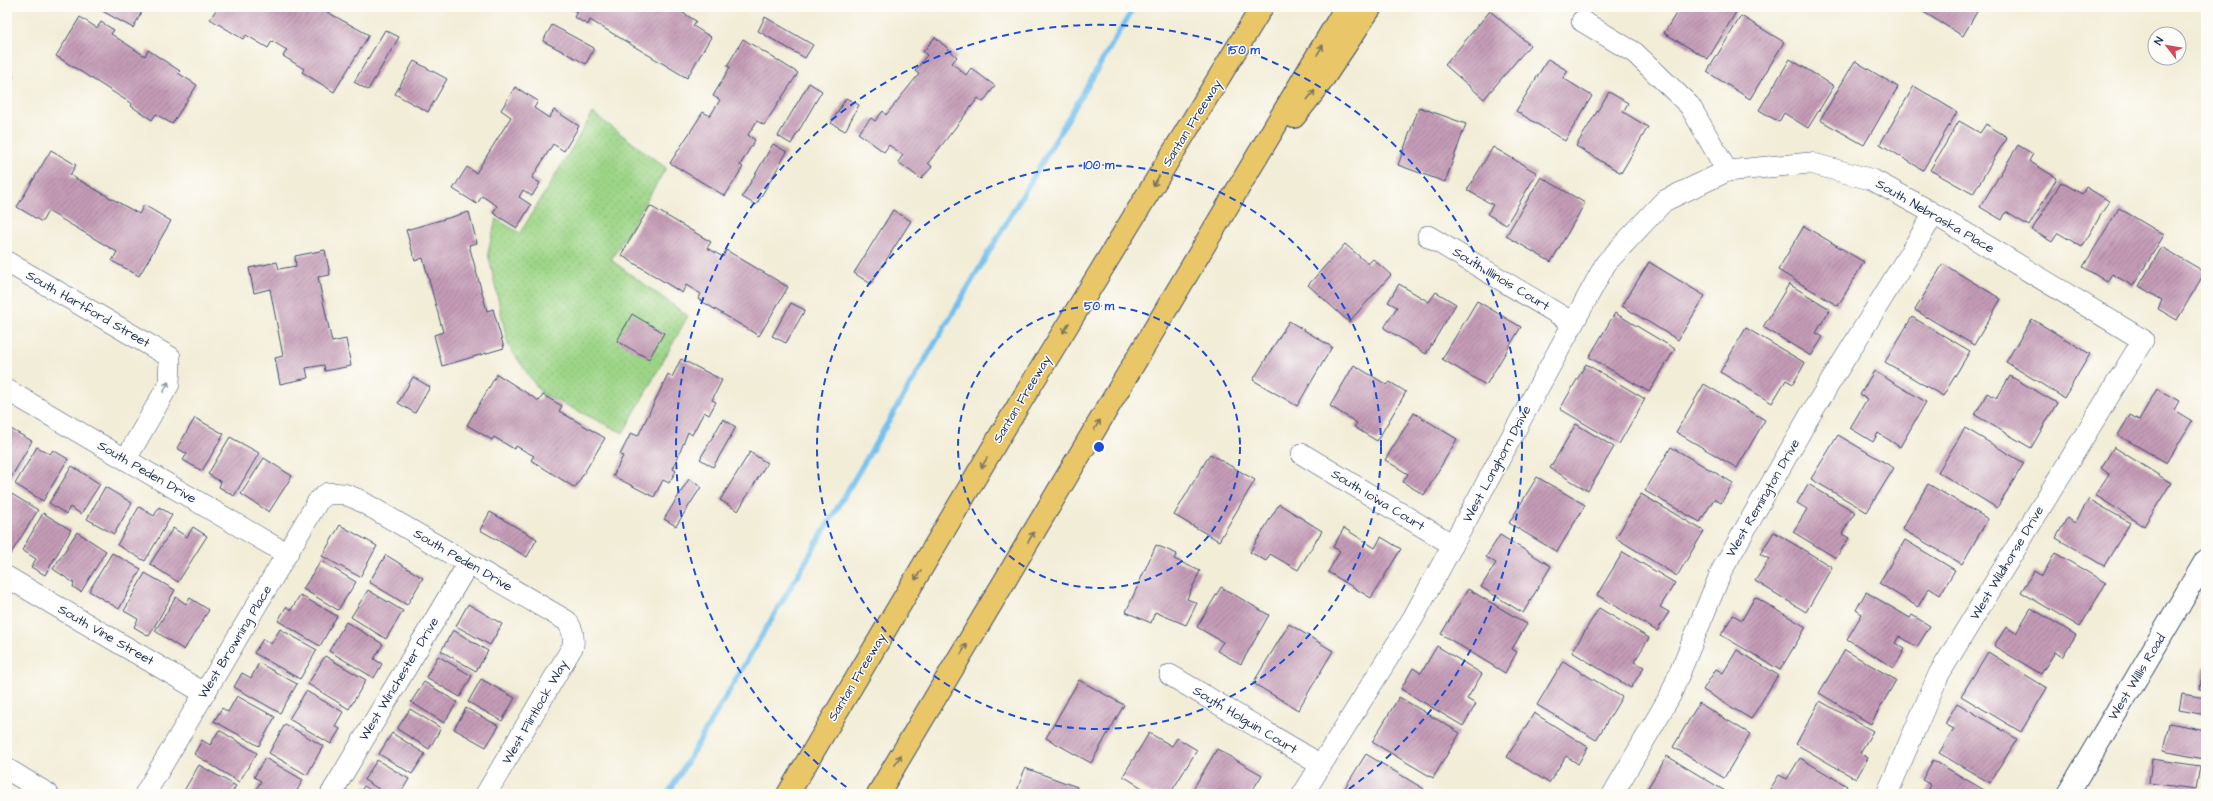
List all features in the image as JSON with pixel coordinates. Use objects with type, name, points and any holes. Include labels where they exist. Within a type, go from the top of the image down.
[{"type":"highway","points":[[1220,76],[1255,7]]},
{"type":"highway","name":"Santan Freeway","points":[[788,794],[1001,434],[1262,7]]},
{"type":"highway","points":[[878,794],[1346,7]]},
{"type":"highway","points":[[1243,180],[1317,88],[1371,7]]},
{"type":"street","points":[[1582,21],[1636,53],[1690,106],[1727,171]]},
{"type":"street","name":"South Nebraska Place","points":[[1727,171],[1810,163],[1873,180],[1934,214],[2143,340]]},
{"type":"street","name":"West Longhorn Drive","points":[[1303,794],[1413,618],[1606,263],[1664,201],[1727,171]]},
{"type":"street","name":"West Remington Drive","points":[[1613,794],[1670,696],[1722,570],[1810,415],[1934,214]]},
{"type":"street","name":"South Illinois Court","points":[[1428,236],[1573,323]]},
{"type":"street","name":"South Hartford Street","points":[[7,262],[170,357],[169,384],[126,459]]},
{"type":"street","name":"West Wildhorse Drive","points":[[1888,794],[1940,674],[2143,340]]},
{"type":"street","name":"South Peden Drive","points":[[7,390],[287,554]]},
{"type":"street","name":"South Iowa Court","points":[[1302,454],[1453,545]]},
{"type":"street","name":"South Peden Drive","points":[[328,493],[344,494],[357,499],[567,621],[572,627]]},
{"type":"street","name":"West Browning Place","points":[[145,794],[318,501],[328,493]]},
{"type":"street","name":"West Willis Road","points":[[2068,794],[2206,560]]},
{"type":"street","name":"West Winchester Drive","points":[[331,794],[468,564]]},
{"type":"street","name":"South Vine Street","points":[[7,577],[204,693]]},
{"type":"street","name":"West Flintlock Way","points":[[486,794],[573,646],[574,636],[572,627]]},
{"type":"street","name":"South Holguin Court","points":[[1170,675],[1321,765]]},
{"type":"street","points":[[7,769],[24,788],[48,794]]},
{"type":"green space","points":[[593,113],[666,168],[611,260],[688,316],[623,433],[541,393],[508,345],[488,253],[496,219],[520,233]]},
{"type":"building","points":[[95,7],[138,7],[143,10],[133,28]]},
{"type":"building","points":[[218,7],[299,7],[309,13],[312,7],[318,7],[369,35],[334,92],[302,72],[304,69],[283,56],[287,50],[272,41],[268,48],[246,35],[243,39],[210,19]]},
{"type":"building","points":[[568,7],[664,7],[673,12],[675,8],[696,21],[693,26],[711,37],[687,78],[590,20],[588,25],[574,17],[577,12]]},
{"type":"building","points":[[1680,7],[1739,7],[1708,59],[1664,33]]},
{"type":"building","points":[[1915,7],[1977,7],[1978,10],[1963,36]]},
{"type":"building","points":[[1490,11],[1530,45],[1484,99],[1445,65]]},
{"type":"building","points":[[1741,16],[1784,42],[1750,99],[1707,72]]},
{"type":"building","points":[[80,17],[97,28],[101,22],[114,30],[111,34],[145,56],[148,50],[180,71],[178,73],[197,85],[172,124],[156,114],[152,120],[131,106],[132,104],[56,56]]},
{"type":"building","points":[[765,17],[813,45],[805,58],[758,31]]},
{"type":"building","points":[[552,25],[594,48],[586,64],[543,41]]},
{"type":"building","points":[[385,30],[399,37],[368,90],[354,82]]},
{"type":"building","points":[[935,37],[957,57],[952,63],[966,75],[971,68],[995,86],[983,102],[978,98],[928,163],[932,167],[921,179],[898,162],[903,155],[889,145],[884,152],[858,133],[871,118],[875,121],[883,111],[886,115],[919,74],[915,71],[927,55],[923,52]]},
{"type":"building","points":[[743,39],[798,73],[764,125],[757,121],[748,135],[755,140],[740,165],[743,167],[725,196],[670,163],[703,112],[710,116],[720,100],[713,96],[730,67],[727,66]]},
{"type":"building","points":[[7,54],[13,77],[7,78]]},
{"type":"building","points":[[1548,59],[1568,71],[1563,78],[1592,96],[1565,141],[1516,111]]},
{"type":"building","points":[[1790,59],[1834,86],[1808,128],[1784,113],[1779,122],[1759,110]]},
{"type":"building","points":[[414,61],[447,79],[428,112],[395,94]]},
{"type":"building","points":[[1855,61],[1898,87],[1864,145],[1820,120]]},
{"type":"building","points":[[809,83],[822,91],[791,144],[778,136]]},
{"type":"building","points":[[1914,86],[1957,112],[1923,170],[1880,144]]},
{"type":"building","points":[[515,87],[538,101],[534,108],[549,118],[554,110],[579,126],[564,151],[553,144],[532,178],[540,183],[532,196],[523,190],[519,197],[531,205],[517,228],[493,213],[497,206],[482,196],[477,204],[453,189],[467,167],[476,173],[511,117],[501,110]]},
{"type":"building","points":[[1609,92],[1628,103],[1623,112],[1648,127],[1621,173],[1576,146]]},
{"type":"building","points":[[846,98],[859,105],[845,131],[831,123]]},
{"type":"building","points":[[1419,107],[1466,124],[1445,182],[1398,165]]},
{"type":"building","points":[[1959,121],[1980,133],[1986,124],[2007,137],[1973,194],[1930,170]]},
{"type":"building","points":[[773,144],[787,152],[756,205],[742,197]]},
{"type":"building","points":[[2018,145],[2033,154],[2029,161],[2057,178],[2029,226],[2006,212],[2002,220],[1980,207]]},
{"type":"building","points":[[1493,147],[1537,173],[1506,225],[1487,214],[1493,205],[1467,190]]},
{"type":"building","points":[[51,150],[76,165],[70,175],[139,214],[144,205],[171,221],[139,276],[112,261],[117,252],[48,211],[42,222],[17,207]]},
{"type":"building","points":[[1541,177],[1585,203],[1551,262],[1506,236]]},
{"type":"building","points":[[2061,182],[2082,194],[2086,187],[2109,201],[2082,247],[2058,233],[2052,242],[2032,230]]},
{"type":"building","points":[[650,206],[711,242],[707,248],[723,257],[726,250],[788,287],[759,336],[698,299],[701,294],[686,285],[682,293],[621,255]]},
{"type":"building","points":[[2119,208],[2164,235],[2133,286],[2112,274],[2107,282],[2083,267]]},
{"type":"building","points":[[893,210],[911,221],[871,284],[854,273]]},
{"type":"building","points":[[469,212],[477,243],[469,245],[487,311],[493,309],[504,348],[442,366],[434,335],[443,332],[423,258],[415,261],[406,230]]},
{"type":"building","points":[[1804,226],[1864,262],[1838,306],[1778,270]]},
{"type":"building","points":[[1345,244],[1368,264],[1373,259],[1391,275],[1349,322],[1308,285]]},
{"type":"building","points":[[2162,247],[2205,272],[2177,320],[2158,309],[2162,300],[2139,286]]},
{"type":"building","points":[[325,250],[330,275],[318,277],[332,342],[346,339],[351,366],[325,371],[324,365],[306,368],[308,378],[280,384],[275,358],[283,356],[270,289],[254,293],[249,268],[277,262],[279,269],[296,266],[295,256]]},
{"type":"building","points":[[1649,262],[1705,296],[1678,340],[1622,306]]},
{"type":"building","points":[[1943,264],[2001,299],[1974,345],[1915,310]]},
{"type":"building","points":[[1399,284],[1429,302],[1436,292],[1456,304],[1426,354],[1384,328],[1397,307],[1388,302]]},
{"type":"building","points":[[1789,284],[1830,309],[1816,333],[1823,337],[1811,356],[1763,327]]},
{"type":"building","points":[[1477,301],[1521,327],[1486,385],[1442,359]]},
{"type":"building","points":[[791,303],[805,310],[786,343],[772,336]]},
{"type":"building","points":[[1615,313],[1675,349],[1649,392],[1589,357]]},
{"type":"building","points":[[632,314],[664,333],[649,359],[617,341]]},
{"type":"building","points":[[1912,317],[1970,351],[1943,396],[1885,362]]},
{"type":"building","points":[[2032,319],[2090,354],[2064,398],[2006,362]]},
{"type":"building","points":[[1289,321],[1332,347],[1297,406],[1253,380]]},
{"type":"building","points":[[1746,328],[1805,363],[1793,384],[1786,380],[1772,403],[1720,372]]},
{"type":"building","points":[[681,359],[722,380],[712,400],[716,402],[709,415],[704,412],[692,435],[688,432],[673,469],[676,471],[669,483],[663,480],[654,497],[613,476],[623,456],[620,455],[631,433],[638,436],[668,374],[672,377]]},
{"type":"building","points":[[1586,364],[1645,399],[1619,444],[1560,409]]},
{"type":"building","points":[[1354,365],[1387,385],[1390,382],[1406,392],[1377,441],[1354,427],[1357,423],[1330,406]]},
{"type":"building","points":[[1874,371],[1926,402],[1900,447],[1878,433],[1873,442],[1850,428],[1867,399],[1860,395]]},
{"type":"building","points":[[497,374],[539,401],[543,395],[562,406],[559,411],[605,438],[575,488],[531,460],[534,456],[516,446],[514,449],[494,437],[492,440],[467,425]]},
{"type":"building","points":[[2010,376],[2057,403],[2031,448],[1975,415],[1987,393],[1997,398]]},
{"type":"building","points":[[413,377],[430,387],[415,413],[398,403]]},
{"type":"building","points":[[1704,384],[1765,420],[1737,468],[1676,432]]},
{"type":"building","points":[[2157,389],[2179,401],[2174,410],[2192,421],[2167,463],[2118,435],[2130,415],[2139,420]]},
{"type":"building","points":[[1414,413],[1457,439],[1424,495],[1403,482],[1408,474],[1385,460]]},
{"type":"building","points":[[195,418],[224,434],[202,471],[183,460],[187,454],[177,448]]},
{"type":"building","points":[[723,419],[736,427],[713,467],[700,459]]},
{"type":"building","points":[[1576,424],[1614,447],[1588,491],[1550,468]]},
{"type":"building","points":[[7,427],[32,441],[9,481],[7,481]]},
{"type":"building","points":[[1965,428],[2024,463],[1997,508],[1938,472]]},
{"type":"building","points":[[1838,435],[1894,468],[1867,512],[1811,479]]},
{"type":"building","points":[[230,437],[259,453],[234,496],[219,487],[221,482],[208,474]]},
{"type":"building","points":[[37,447],[50,454],[53,450],[68,459],[43,501],[15,484]]},
{"type":"building","points":[[1671,447],[1733,483],[1721,503],[1714,499],[1700,522],[1645,491]]},
{"type":"building","points":[[2114,447],[2171,483],[2144,526],[2095,495],[2109,474],[2101,468]]},
{"type":"building","points":[[750,452],[767,463],[738,511],[720,500]]},
{"type":"building","points":[[1210,454],[1255,480],[1219,541],[1174,515]]},
{"type":"building","points":[[264,458],[292,476],[269,512],[241,494]]},
{"type":"building","points":[[72,466],[100,484],[81,514],[70,507],[66,514],[49,503]]},
{"type":"building","points":[[1537,477],[1585,505],[1557,552],[1509,523]]},
{"type":"building","points":[[689,479],[701,487],[676,526],[664,519]]},
{"type":"building","points":[[1808,484],[1855,512],[1842,534],[1849,538],[1836,558],[1793,532],[1807,509],[1797,503]]},
{"type":"building","points":[[1928,484],[1988,519],[1962,564],[1902,529]]},
{"type":"building","points":[[105,487],[132,503],[114,534],[87,519]]},
{"type":"building","points":[[10,493],[38,510],[10,555],[7,553],[7,497]]},
{"type":"building","points":[[1641,494],[1704,531],[1677,576],[1616,538]]},
{"type":"building","points":[[2089,499],[2130,523],[2104,566],[2056,538],[2067,518],[2075,523]]},
{"type":"building","points":[[1279,504],[1322,531],[1298,570],[1270,554],[1266,561],[1250,552]]},
{"type":"building","points":[[139,507],[154,516],[159,507],[172,515],[145,561],[117,545]]},
{"type":"building","points":[[490,512],[537,539],[527,557],[480,530]]},
{"type":"building","points":[[43,513],[71,530],[45,575],[31,567],[36,559],[22,550]]},
{"type":"building","points":[[340,525],[377,546],[360,577],[322,556]]},
{"type":"building","points":[[193,527],[207,536],[178,582],[150,564],[173,528],[187,537]]},
{"type":"building","points":[[1344,528],[1375,548],[1381,537],[1401,549],[1371,598],[1328,572],[1340,551],[1333,547]]},
{"type":"building","points":[[77,532],[106,551],[81,592],[73,587],[74,583],[53,569]]},
{"type":"building","points":[[1774,532],[1832,567],[1806,612],[1755,581],[1769,559],[1760,554]]},
{"type":"building","points":[[1500,535],[1551,566],[1523,613],[1481,587],[1496,563],[1486,557]]},
{"type":"building","points":[[1905,540],[1955,570],[1940,595],[1929,588],[1918,607],[1879,583]]},
{"type":"building","points":[[1156,545],[1177,554],[1174,559],[1200,571],[1187,599],[1197,603],[1186,625],[1155,612],[1151,623],[1126,612]]},
{"type":"building","points":[[1623,552],[1675,583],[1660,607],[1669,612],[1657,631],[1597,595]]},
{"type":"building","points":[[112,553],[141,569],[119,609],[89,591]]},
{"type":"building","points":[[2055,553],[2106,583],[2080,627],[2021,592],[2034,571],[2042,576]]},
{"type":"building","points":[[386,555],[423,578],[407,605],[369,582]]},
{"type":"building","points":[[321,561],[356,582],[338,610],[303,589]]},
{"type":"building","points":[[145,573],[175,590],[149,636],[134,627],[138,619],[124,611]]},
{"type":"building","points":[[1221,587],[1269,615],[1241,664],[1217,651],[1223,642],[1197,627]]},
{"type":"building","points":[[1468,589],[1527,624],[1512,649],[1517,652],[1505,673],[1441,634]]},
{"type":"building","points":[[368,590],[403,611],[386,639],[351,617]]},
{"type":"building","points":[[1866,592],[1910,618],[1912,615],[1930,626],[1917,647],[1899,636],[1895,643],[1905,649],[1894,668],[1847,639],[1862,614],[1856,610]]},
{"type":"building","points":[[300,595],[337,616],[320,646],[278,621],[286,607],[291,610]]},
{"type":"building","points":[[176,597],[186,604],[190,598],[209,610],[184,650],[155,631]]},
{"type":"building","points":[[1755,597],[1806,627],[1780,670],[1721,635],[1733,615],[1742,620]]},
{"type":"building","points":[[468,604],[502,624],[490,645],[456,626]]},
{"type":"building","points":[[1599,608],[1649,638],[1634,662],[1644,667],[1631,688],[1572,652]]},
{"type":"building","points":[[2031,608],[2076,635],[2062,657],[2055,652],[2041,674],[1994,646],[2006,627],[2016,633]]},
{"type":"building","points":[[346,622],[383,644],[374,659],[382,664],[374,678],[329,651]]},
{"type":"building","points":[[1289,624],[1333,651],[1298,710],[1253,683]]},
{"type":"building","points":[[280,629],[317,650],[300,679],[254,653],[263,639],[271,644]]},
{"type":"building","points":[[453,630],[488,651],[476,671],[441,651]]},
{"type":"building","points":[[1437,646],[1482,674],[1467,699],[1476,704],[1463,726],[1401,689],[1413,668],[1421,673]]},
{"type":"building","points":[[1737,650],[1778,675],[1751,719],[1703,690],[1716,669],[1723,673]]},
{"type":"building","points":[[1845,650],[1896,680],[1871,724],[1819,693]]},
{"type":"building","points":[[1988,652],[2047,688],[2021,732],[1961,696]]},
{"type":"building","points":[[325,656],[366,680],[349,709],[308,684]]},
{"type":"building","points":[[438,656],[472,676],[460,697],[426,677]]},
{"type":"building","points":[[1563,661],[1622,697],[1596,740],[1537,705]]},
{"type":"building","points":[[259,663],[297,684],[280,713],[234,687],[242,673],[251,678]]},
{"type":"building","points":[[2203,666],[2206,667],[2206,690],[2200,689]]},
{"type":"building","points":[[481,679],[515,698],[502,721],[468,702]]},
{"type":"building","points":[[1079,680],[1124,705],[1091,763],[1046,738]]},
{"type":"building","points":[[424,682],[457,702],[444,723],[411,702]]},
{"type":"building","points":[[306,691],[343,712],[335,726],[340,729],[331,744],[289,719]]},
{"type":"building","points":[[2182,694],[2206,698],[2206,715],[2179,710]]},
{"type":"building","points":[[237,696],[275,717],[259,746],[214,721],[222,708],[228,712]]},
{"type":"building","points":[[1399,697],[1460,733],[1433,778],[1372,742]]},
{"type":"building","points":[[1820,701],[1873,731],[1860,753],[1868,758],[1856,779],[1796,744]]},
{"type":"building","points":[[1699,703],[1750,734],[1724,778],[1673,747]]},
{"type":"building","points":[[1957,703],[2017,739],[1990,783],[1939,753],[1954,729],[1945,724]]},
{"type":"building","points":[[466,708],[499,726],[486,747],[454,729]]},
{"type":"building","points":[[410,709],[441,728],[429,749],[397,729]]},
{"type":"building","points":[[1534,713],[1588,747],[1578,764],[1566,756],[1549,783],[1507,757]]},
{"type":"building","points":[[2169,723],[2206,730],[2204,759],[2163,751]]},
{"type":"building","points":[[285,724],[323,746],[307,775],[269,753]]},
{"type":"building","points":[[219,730],[257,753],[239,782],[194,754],[202,740],[210,745]]},
{"type":"building","points":[[392,733],[425,754],[412,774],[379,754]]},
{"type":"building","points":[[1149,733],[1172,746],[1177,738],[1197,750],[1170,794],[1152,794],[1123,776]]},
{"type":"building","points":[[1217,749],[1262,775],[1250,794],[1190,794]]},
{"type":"building","points":[[1366,754],[1424,789],[1421,794],[1341,794]]},
{"type":"building","points":[[1667,756],[1725,791],[1723,794],[1644,794]]},
{"type":"building","points":[[265,758],[303,780],[295,794],[261,794],[255,791],[261,781],[254,777]]},
{"type":"building","points":[[1800,758],[1847,786],[1842,794],[1767,794],[1779,775],[1787,779]]},
{"type":"building","points":[[2152,759],[2200,766],[2196,789],[2149,783]]},
{"type":"building","points":[[377,760],[409,779],[400,794],[387,794],[364,780]]},
{"type":"building","points":[[1933,760],[1991,794],[1926,794],[1931,785],[1922,780]]},
{"type":"building","points":[[199,765],[236,786],[231,794],[182,794]]},
{"type":"building","points":[[1025,768],[1077,787],[1075,794],[1016,794]]},
{"type":"building","points":[[364,786],[376,794],[359,794]]},
{"type":"waterway","points":[[668,794],[1134,7]]}]
